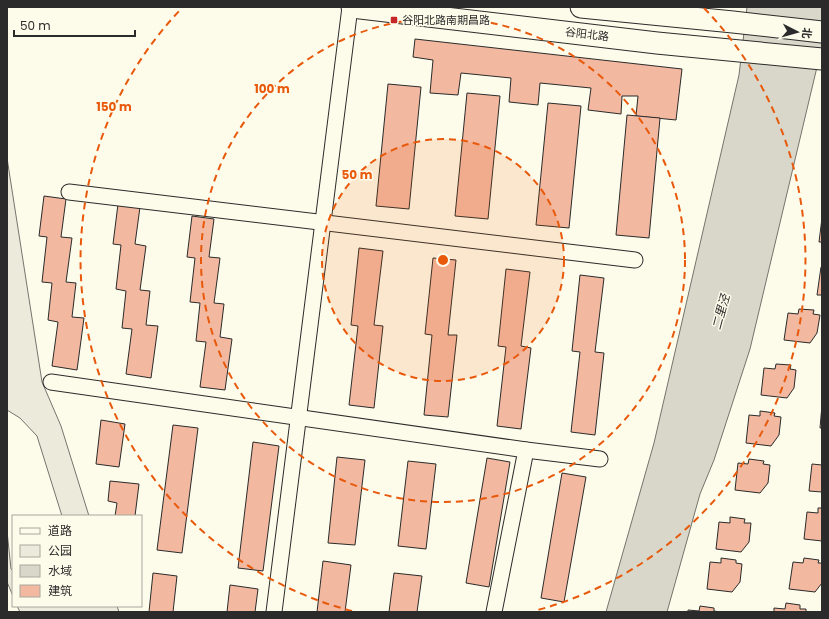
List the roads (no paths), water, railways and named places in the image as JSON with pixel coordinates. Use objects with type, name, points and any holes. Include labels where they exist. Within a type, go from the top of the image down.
[{"type":"main road","name":"谷阳北路","points":[[351,7],[657,42],[822,59]]},
{"type":"main road","points":[[581,7],[660,11],[733,22],[822,32]]},
{"type":"main road","points":[[657,42],[660,11]]},
{"type":"street","points":[[274,612],[351,7]]},
{"type":"street","points":[[69,192],[635,260]]},
{"type":"street","points":[[51,382],[526,450],[600,459]]},
{"type":"street","points":[[494,612],[526,450]]},
{"type":"water","name":"二里泾","points":[[747,7],[822,7],[822,46],[750,349],[714,460],[700,494],[667,612],[606,612],[654,443],[739,75]]},
{"type":"place","name":"谷阳北路南期昌路","points":[[394,20]]}]
